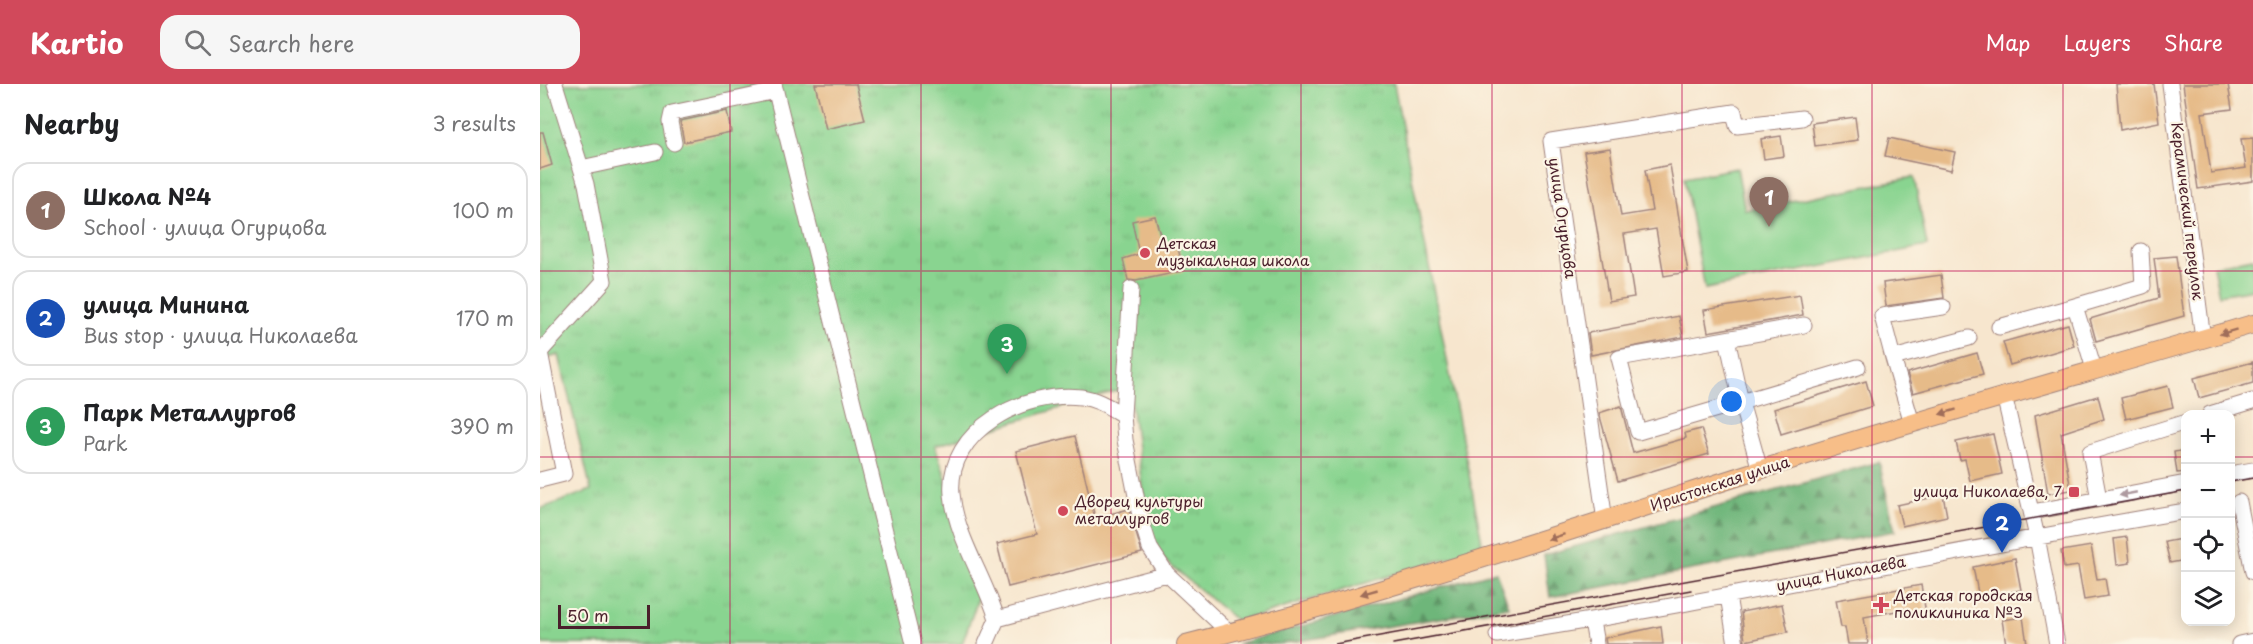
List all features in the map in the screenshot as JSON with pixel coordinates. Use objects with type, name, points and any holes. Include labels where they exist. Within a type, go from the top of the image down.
[{"type":"main road","name":"Иристонская улица","points":[[1186,644],[1230,633],[1605,521],[1760,470],[2004,395],[2253,324]]},
{"type":"street","points":[[540,480],[564,474],[540,352],[604,281],[581,168],[555,84]]},
{"type":"street","name":"Керамический переулок","points":[[2170,84],[2203,339]]},
{"type":"street","points":[[674,143],[670,122],[672,114],[775,88],[914,644]]},
{"type":"street","name":"улица Огурцова","points":[[1605,521],[1551,141],[1734,112],[1737,126],[1802,118]]},
{"type":"street","points":[[581,168],[655,152]]},
{"type":"street","points":[[1998,327],[2144,286],[2141,251]]},
{"type":"street","points":[[1131,289],[1123,415],[1140,516],[1150,548],[1167,574],[1230,633]]},
{"type":"street","points":[[2075,306],[2094,369]]},
{"type":"street","points":[[1912,423],[1882,316],[1943,307]]},
{"type":"street","points":[[1804,325],[1619,358],[1638,432],[1858,367]]},
{"type":"street","points":[[1893,358],[1969,338]]},
{"type":"street","points":[[1727,339],[1741,402],[1760,470]]},
{"type":"street","points":[[986,644],[998,619],[957,516],[952,495],[952,471],[966,445],[995,416],[1025,402],[1055,395],[1082,397],[1101,402],[1123,415]]},
{"type":"street","points":[[2004,395],[2032,512],[2057,644]]},
{"type":"street","points":[[2223,410],[2253,401]]},
{"type":"street","points":[[2099,499],[2090,452],[2181,424]]},
{"type":"street","points":[[2235,473],[2253,470]]},
{"type":"street","points":[[2032,512],[2181,484]]},
{"type":"street","points":[[2241,502],[2253,572]]},
{"type":"street","name":"улица Николаева","points":[[1497,635],[1592,621],[2181,512]]},
{"type":"street","points":[[998,619],[1167,574]]},
{"type":"street","points":[[1728,596],[1736,644]]},
{"type":"street","points":[[1592,621],[1596,644]]},
{"type":"street","points":[[2239,644],[2253,641]]},
{"type":"green space","points":[[540,84],[1394,84],[1483,547],[1238,622],[1150,548],[1129,387],[935,446],[983,585],[962,644],[543,644],[540,638],[540,509],[591,490],[559,355],[540,360]]},
{"type":"green space","points":[[1737,168],[1745,210],[1914,177],[1927,246],[1705,289],[1684,178]]},
{"type":"green space","points":[[2253,258],[2253,289],[2219,295],[2213,266]]},
{"type":"green space","points":[[1879,462],[1895,531],[1550,597],[1544,555]]},
{"type":"green space","points":[[1496,572],[1509,607],[1279,644],[1237,644]]},
{"type":"building","points":[[815,84],[856,84],[865,120],[826,129]]},
{"type":"building","points":[[2116,84],[2154,84],[2159,122],[2120,130]]},
{"type":"building","points":[[2183,84],[2228,84],[2232,109],[2202,113],[2211,173],[2246,168],[2241,139],[2253,138],[2253,181],[2198,189]]},
{"type":"building","points":[[727,111],[731,132],[684,142],[680,121]]},
{"type":"building","points":[[1855,117],[1858,140],[1815,146],[1812,123]]},
{"type":"building","points":[[540,132],[543,132],[552,165],[540,169]]},
{"type":"building","points":[[1781,136],[1784,156],[1764,159],[1761,139]]},
{"type":"building","points":[[1889,138],[1955,152],[1951,170],[1885,156]]},
{"type":"building","points":[[1610,148],[1621,216],[1652,211],[1645,170],[1670,165],[1688,272],[1664,276],[1656,229],[1624,234],[1634,297],[1609,301],[1584,152]]},
{"type":"building","points":[[1155,216],[1164,249],[1178,247],[1183,271],[1136,281],[1128,280],[1123,259],[1139,254],[1132,221]]},
{"type":"building","points":[[2176,256],[2184,316],[2096,341],[2090,319],[2159,298],[2154,258]]},
{"type":"building","points":[[1941,275],[1944,298],[1886,306],[1883,283]]},
{"type":"building","points":[[1800,295],[1803,315],[1708,332],[1704,310]]},
{"type":"building","points":[[1679,316],[1683,337],[1591,355],[1588,333]]},
{"type":"building","points":[[2068,324],[2074,346],[2010,365],[2003,342]]},
{"type":"building","points":[[1977,353],[1983,374],[1913,393],[1907,373]]},
{"type":"building","points":[[2253,362],[2253,383],[2199,398],[2194,378]]},
{"type":"building","points":[[1866,381],[1873,406],[1781,434],[1774,409]]},
{"type":"building","points":[[2168,386],[2173,407],[2126,419],[2121,398]]},
{"type":"building","points":[[2098,396],[2104,419],[2061,433],[2071,490],[2048,494],[2035,415]]},
{"type":"building","points":[[1621,406],[1633,453],[1686,438],[1685,433],[1701,429],[1709,454],[1618,481],[1599,413]]},
{"type":"building","points":[[1993,434],[2002,474],[1970,481],[1965,459],[1960,460],[1956,442]]},
{"type":"building","name":"Дворец культуры металлургов","points":[[1075,436],[1095,518],[1129,509],[1142,553],[1008,587],[997,544],[1037,534],[1016,451]]},
{"type":"building","points":[[2181,451],[2181,473],[2177,473],[2174,452]]},
{"type":"building","points":[[1943,495],[1947,516],[1902,526],[1897,505]]},
{"type":"building","points":[[2127,537],[2130,563],[2117,565],[2114,539]]},
{"type":"building","points":[[2181,539],[2181,561],[2170,563],[2165,542]]},
{"type":"building","points":[[2091,546],[2097,579],[2105,578],[2108,596],[2084,600],[2078,566],[2064,568],[2061,551]]},
{"type":"building","points":[[2015,558],[2021,590],[1979,598],[1973,567]]},
{"type":"building","name":"Детская городская поликлиника №3","points":[[1921,585],[1926,613],[1908,616],[1907,609],[1864,617],[1868,644],[1848,644],[1845,627],[1841,627],[1836,600]]},
{"type":"building","points":[[1782,604],[1788,632],[1745,641],[1741,612]]},
{"type":"building","points":[[2023,617],[2027,644],[2006,644],[2002,620]]},
{"type":"building","points":[[1661,626],[1663,644],[1606,644],[1605,638]]},
{"type":"tram line","points":[[2235,481],[2253,478]]},
{"type":"tram line","points":[[1335,644],[2181,492]]},
{"type":"tram line","points":[[1393,644],[1691,590]]},
{"type":"place","name":"Школа №4","points":[[1769,227]]},
{"type":"place","name":"Детская музыкальная школа","points":[[1145,253]]},
{"type":"place","name":"Парк Металлургов","points":[[1007,374]]},
{"type":"place","name":"улица Николаева, 7","points":[[2074,492]]},
{"type":"place","name":"Дворец культуры металлургов","points":[[1063,511]]},
{"type":"place","name":"улица Минина","points":[[2002,553]]},
{"type":"place","name":"Детская городская поликлиника №3","points":[[1881,605]]}]
